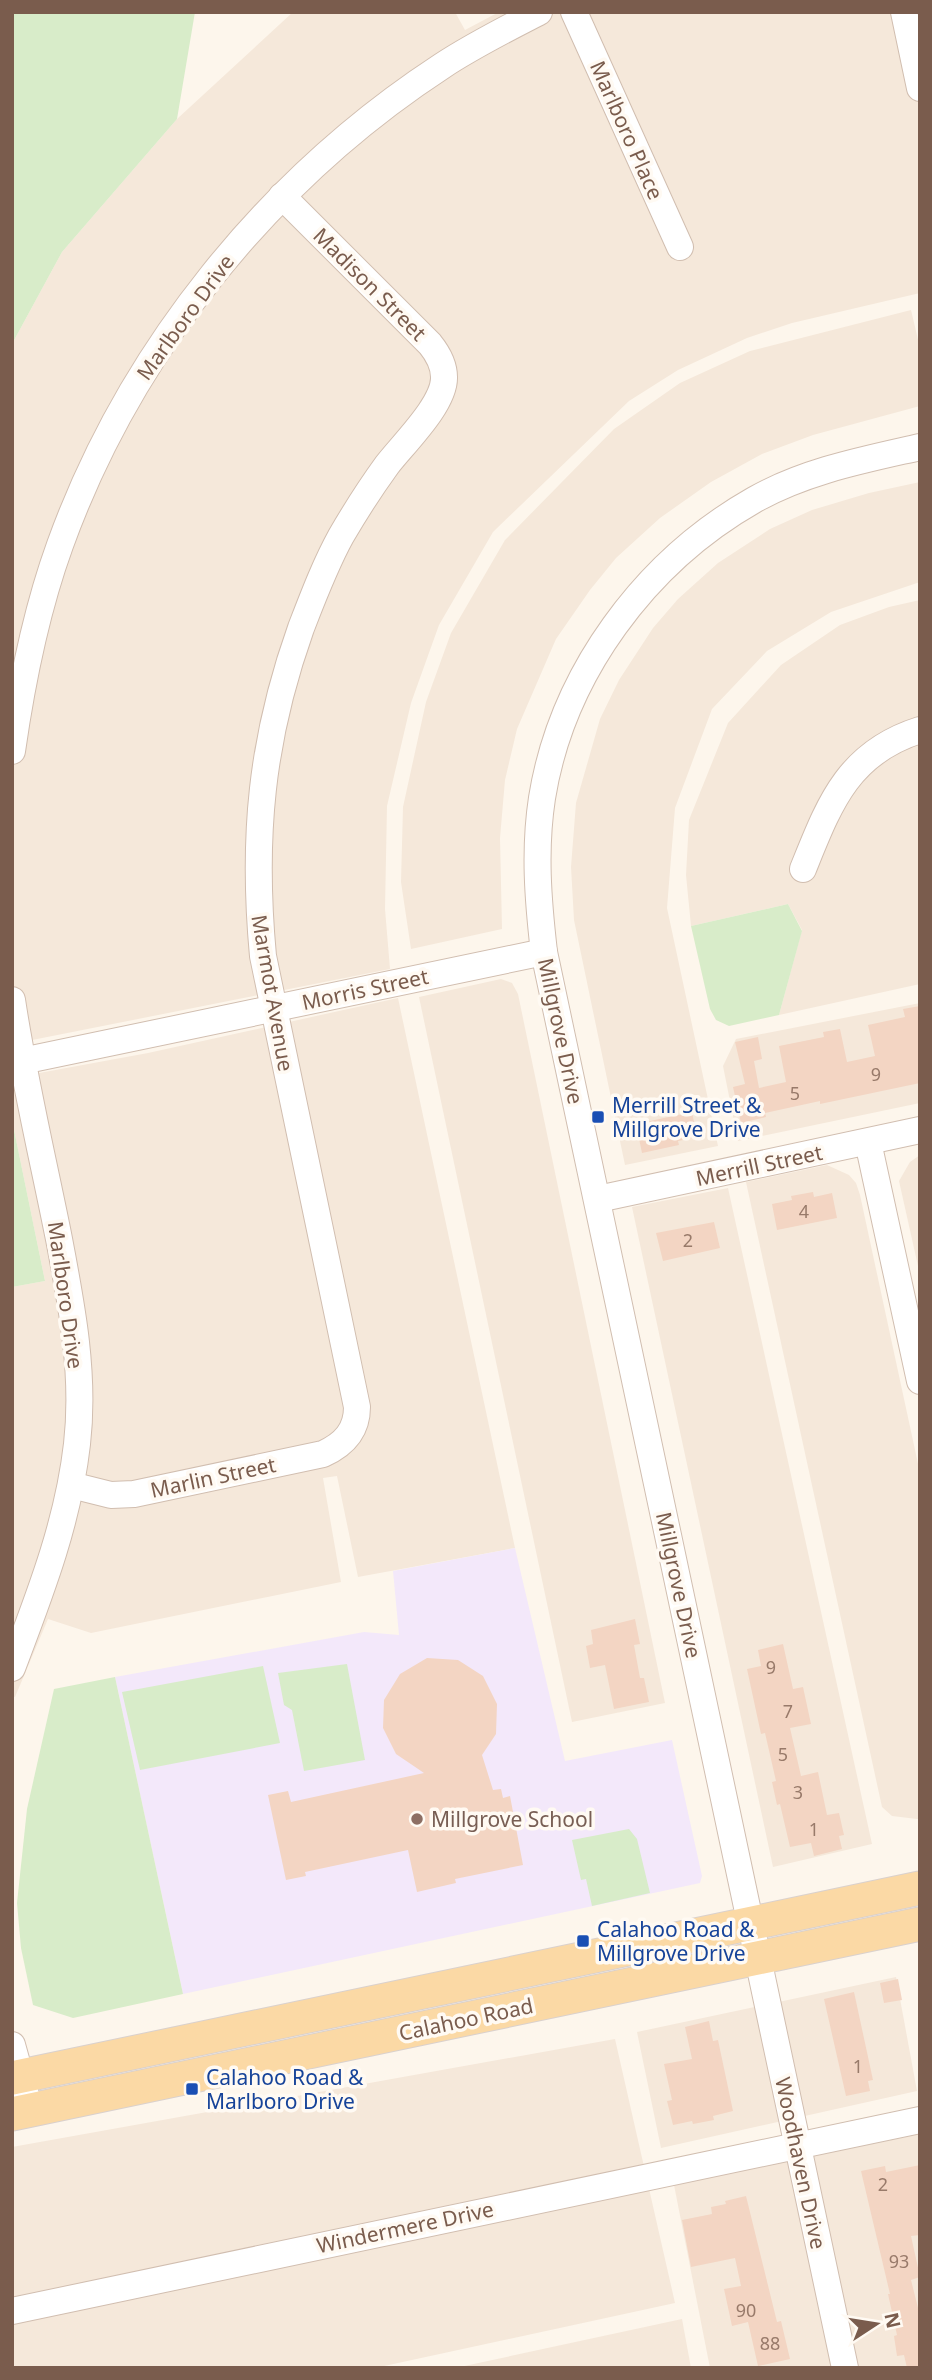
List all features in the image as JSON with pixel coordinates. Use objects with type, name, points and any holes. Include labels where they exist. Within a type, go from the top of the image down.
[{"type":"main road","name":"Calahoo Road","points":[[15,2067],[750,1924],[920,1888]]},
{"type":"main road","name":"Calahoo Road","points":[[21,2112],[920,1924]]},
{"type":"street","name":"Marlboro Drive","points":[[12,751],[19,700],[37,618],[60,545],[94,463],[132,393],[173,327],[225,259],[282,196],[335,148],[442,65],[539,12]]},
{"type":"street","name":"Marlboro Place","points":[[574,12],[680,247]]},
{"type":"street","points":[[905,12],[920,88]]},
{"type":"street","name":"Madison Street","points":[[282,196],[430,344],[440,358],[445,379]]},
{"type":"street","name":"Marmot Avenue","points":[[349,1435],[357,1421],[357,1407],[263,956],[258,895],[258,827],[264,770],[275,711],[314,593],[341,536],[386,466],[432,408],[445,379]]},
{"type":"street","name":"Millgrove Drive","points":[[757,1959],[544,952],[537,872],[538,834],[542,797],[569,707],[595,655],[629,605],[657,575],[687,547],[755,500],[829,468],[920,447]]},
{"type":"street","points":[[803,869],[828,807],[844,781],[875,751],[893,740],[920,730]]},
{"type":"street","name":"Morris Street","points":[[22,1061],[544,952]]},
{"type":"street","name":"Marlboro Drive","points":[[12,1000],[77,1347],[77,1442],[71,1485],[52,1562],[12,1668]]},
{"type":"street","name":"Merrill Street","points":[[598,1199],[920,1130]]},
{"type":"street","points":[[868,1142],[920,1381]]},
{"type":"street","name":"Marlin Street","points":[[71,1485],[110,1495],[134,1494],[323,1454],[338,1447],[349,1435]]},
{"type":"street","name":"Woodhaven Drive","points":[[757,1959],[845,2368]]},
{"type":"street","points":[[15,2067],[21,2112]]},
{"type":"street","name":"Windermere Drive","points":[[12,2311],[920,2120]]},
{"type":"shaded area","points":[[293,12],[455,12],[465,30],[499,12],[920,12],[920,293],[792,323],[747,338],[678,370],[629,401],[493,532],[439,625],[411,703],[387,806],[385,909],[390,969],[12,1044],[12,344],[62,252],[177,119]]},
{"type":"shaded area","points":[[911,310],[920,348],[920,406],[813,435],[762,454],[711,482],[660,518],[616,558],[590,590],[556,639],[517,729],[505,780],[500,838],[502,929],[411,949],[401,882],[403,807],[426,702],[451,633],[505,540],[614,429],[680,383],[750,351]]},
{"type":"shaded area","points":[[920,482],[920,582],[831,612],[767,651],[712,709],[675,808],[667,908],[718,1146],[625,1165],[574,920],[571,867],[576,803],[600,719],[619,680],[653,628],[678,599],[718,563],[770,529],[812,510],[869,493]]},
{"type":"shaded area","points":[[920,600],[920,984],[779,1015],[802,930],[788,904],[691,926],[686,875],[689,820],[728,723],[781,665],[840,625],[889,607]]},
{"type":"shaded area","points":[[501,979],[512,983],[518,994],[665,1703],[572,1722],[419,997]]},
{"type":"shaded area","points":[[398,998],[515,1548],[358,1577],[337,1476],[323,1478],[341,1582],[91,1633],[48,1619],[15,1697],[12,1696],[12,1287],[45,1281],[12,1120],[12,1078],[148,1053]]},
{"type":"shaded area","points":[[920,1003],[920,1103],[738,1141],[723,1066],[736,1039]]},
{"type":"shaded area","points":[[920,1155],[920,1275],[899,1181],[910,1162]]},
{"type":"shaded area","points":[[827,1165],[849,1175],[856,1183],[860,1195],[920,1473],[920,1819],[892,1816],[882,1807],[746,1182]]},
{"type":"shaded area","points":[[728,1188],[872,1844],[773,1867],[632,1207]]},
{"type":"shaded area","name":"Millgrove School","points":[[515,1548],[565,1761],[672,1740],[702,1876],[700,1883],[183,1994],[115,1677],[364,1632],[399,1635],[393,1571]]},
{"type":"shaded area","points":[[896,1977],[917,2091],[661,2148],[637,2032]]},
{"type":"shaded area","points":[[615,2039],[675,2303],[375,2368],[12,2368],[12,2147]]},
{"type":"shaded area","points":[[920,2134],[920,2368],[710,2368],[674,2185]]},
{"type":"shaded area","points":[[682,2319],[691,2368],[455,2368]]},
{"type":"green space","points":[[12,12],[195,12],[177,119],[62,252],[12,344]]},
{"type":"green space","points":[[788,904],[802,931],[779,1015],[729,1026],[716,1020],[710,1009],[691,926]]},
{"type":"green space","points":[[12,1120],[45,1281],[12,1287]]},
{"type":"green space","points":[[347,1664],[365,1760],[304,1771],[292,1710],[284,1705],[278,1673]]},
{"type":"green space","points":[[263,1666],[280,1743],[140,1770],[122,1692]]},
{"type":"green space","points":[[115,1677],[183,1994],[73,2018],[33,2005],[21,1948],[17,1903],[27,1809],[54,1689]]},
{"type":"green space","points":[[629,1829],[637,1839],[650,1893],[592,1906],[586,1879],[581,1880],[572,1840]]},
{"type":"building","points":[[920,1006],[920,1083],[765,1113],[766,1117],[741,1123],[733,1087],[745,1084],[735,1042],[758,1037],[762,1059],[754,1061],[759,1088],[786,1082],[779,1046],[824,1037],[823,1032],[840,1029],[847,1062],[875,1056],[868,1025],[905,1017],[903,1009]]},
{"type":"building","points":[[692,1112],[697,1137],[678,1141],[679,1145],[642,1153],[636,1124]]},
{"type":"building","points":[[813,1192],[814,1197],[832,1193],[837,1218],[777,1230],[772,1204],[792,1200],[791,1196]]},
{"type":"building","points":[[714,1222],[720,1248],[663,1261],[656,1233]]},
{"type":"building","points":[[635,1619],[640,1644],[634,1645],[640,1678],[644,1678],[649,1702],[614,1709],[605,1665],[590,1668],[586,1646],[593,1644],[591,1630]]},
{"type":"building","points":[[783,1644],[793,1689],[803,1687],[811,1724],[790,1728],[801,1776],[818,1772],[827,1815],[839,1813],[844,1835],[839,1836],[842,1849],[814,1856],[811,1843],[790,1847],[780,1804],[777,1805],[772,1782],[776,1781],[765,1733],[761,1734],[747,1669],[761,1666],[758,1650]]},
{"type":"building","points":[[427,1658],[458,1660],[483,1676],[497,1704],[496,1734],[482,1755],[493,1790],[501,1789],[503,1798],[510,1796],[523,1865],[455,1879],[456,1883],[417,1892],[408,1850],[305,1872],[306,1876],[286,1880],[268,1795],[288,1791],[291,1802],[424,1773],[396,1754],[383,1728],[384,1700],[400,1674]]},
{"type":"building","points":[[898,1979],[902,2000],[884,2003],[880,1983]]},
{"type":"building","points":[[854,1992],[873,2080],[868,2081],[870,2091],[846,2096],[824,1999]]},
{"type":"building","points":[[709,2021],[713,2041],[718,2040],[733,2111],[713,2116],[714,2120],[673,2125],[667,2101],[672,2100],[664,2064],[692,2059],[685,2027]]},
{"type":"building","points":[[920,2165],[920,2235],[911,2236],[920,2277],[911,2280],[920,2316],[920,2368],[907,2368],[904,2355],[897,2356],[894,2336],[897,2335],[890,2294],[861,2171],[885,2166],[886,2172]]},
{"type":"building","points":[[746,2196],[777,2322],[781,2321],[790,2359],[758,2366],[748,2322],[732,2326],[724,2289],[741,2286],[735,2258],[691,2267],[682,2220],[712,2214],[711,2207]]},
{"type":"place","name":"Merrill Street & Millgrove Drive","points":[[598,1117]]},
{"type":"place","name":"Millgrove School","points":[[417,1819]]},
{"type":"place","name":"Calahoo Road & Millgrove Drive","points":[[583,1941]]},
{"type":"place","name":"Calahoo Road & Marlboro Drive","points":[[192,2089]]}]
